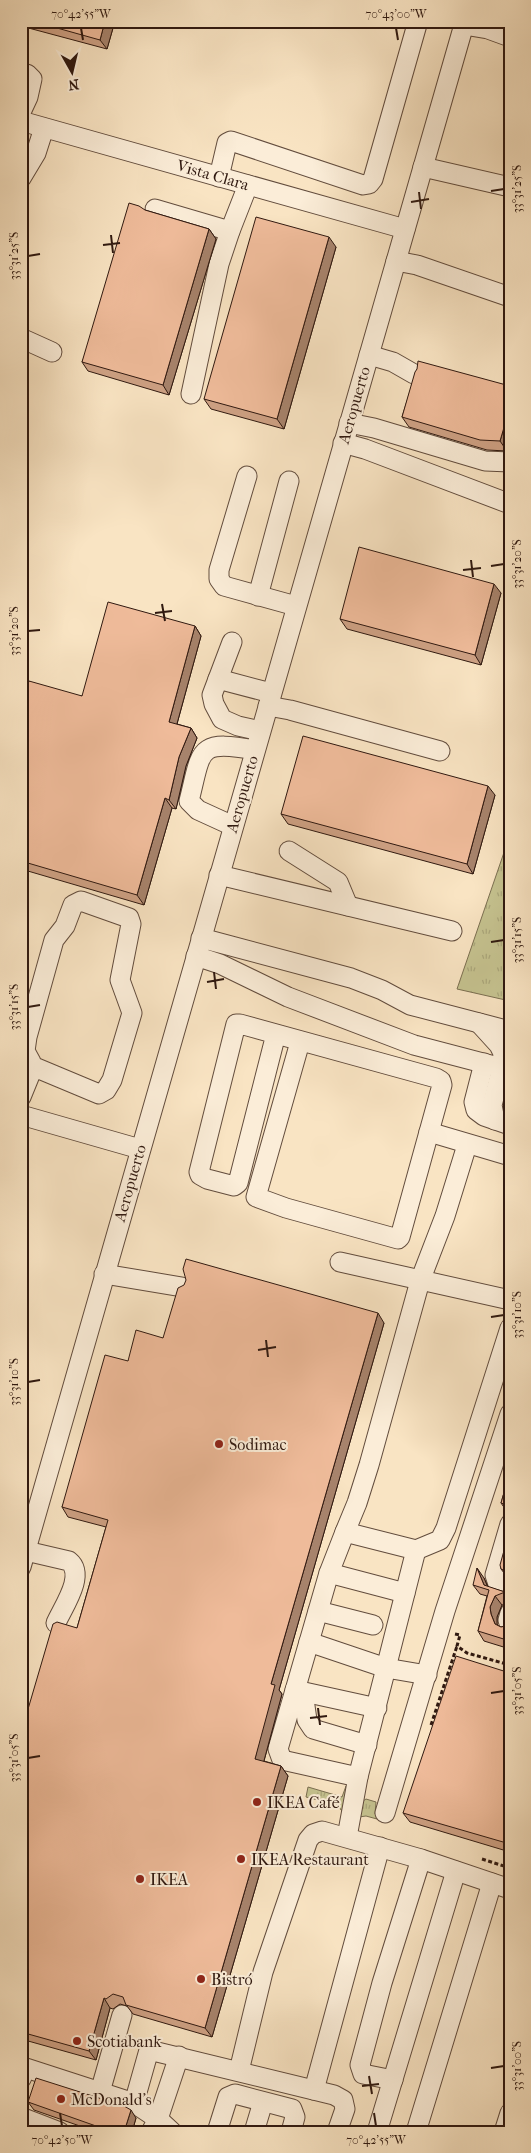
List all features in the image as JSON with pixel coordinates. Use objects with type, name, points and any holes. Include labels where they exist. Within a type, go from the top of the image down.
[{"type":"street","points":[[219,177],[227,143],[231,141],[362,185],[369,184],[373,179],[418,21]]},
{"type":"street","points":[[465,23],[510,37]]},
{"type":"street","name":"Aeropuerto","points":[[24,1559],[104,1274],[465,23]]},
{"type":"street","points":[[21,73],[27,74],[32,79],[28,97],[21,112]]},
{"type":"street","name":"Vista Clara","points":[[21,121],[405,229]]},
{"type":"street","points":[[21,178],[36,153],[44,128]]},
{"type":"street","points":[[423,167],[510,188]]},
{"type":"street","points":[[191,394],[219,264],[248,185]]},
{"type":"street","points":[[155,209],[230,231]]},
{"type":"street","points":[[396,260],[417,265],[510,297]]},
{"type":"street","points":[[21,338],[52,352]]},
{"type":"street","points":[[369,355],[393,362],[414,374]]},
{"type":"street","points":[[349,422],[485,461],[510,462]]},
{"type":"street","points":[[343,443],[374,452],[510,504]]},
{"type":"street","points":[[247,476],[219,570],[219,579],[224,586],[296,606]]},
{"type":"street","points":[[258,596],[289,481]]},
{"type":"street","points":[[232,642],[212,695],[216,711],[222,719],[238,726],[260,731]]},
{"type":"street","points":[[218,679],[290,710],[440,750]]},
{"type":"street","points":[[233,826],[198,810],[189,801],[201,755],[214,745],[230,745],[255,750]]},
{"type":"street","points":[[289,852],[338,882],[348,906]]},
{"type":"street","points":[[219,875],[452,932]]},
{"type":"street","points":[[21,1096],[32,1066],[24,1050],[27,1037],[54,940],[65,926],[73,904],[81,901],[129,918],[131,924],[120,980],[132,1013],[112,1080],[106,1090],[99,1094],[32,1066]]},
{"type":"street","points":[[201,938],[351,978],[382,990],[410,1005],[510,1031]]},
{"type":"street","points":[[196,956],[220,964],[288,997],[414,1045],[506,1069]]},
{"type":"street","points":[[479,1023],[499,1045],[503,1053],[506,1069],[492,1105],[502,1122]]},
{"type":"street","points":[[276,1034],[238,1183],[234,1186],[203,1178],[199,1172],[234,1027],[240,1024],[276,1034],[300,1042],[440,1080],[442,1084],[400,1238],[362,1230],[257,1199],[300,1042]]},
{"type":"street","points":[[484,1063],[474,1106],[479,1113],[502,1122]]},
{"type":"street","points":[[21,1115],[140,1149]]},
{"type":"street","points":[[428,1136],[465,1149],[510,1156]]},
{"type":"street","points":[[358,1777],[282,1760],[278,1749],[299,1691],[309,1642],[329,1573],[357,1503],[420,1282],[445,1216],[465,1149]]},
{"type":"street","points":[[340,1262],[420,1282],[510,1300]]},
{"type":"street","points":[[104,1274],[182,1287]]},
{"type":"street","points":[[345,1532],[416,1550],[440,1540],[446,1528],[510,1328]]},
{"type":"street","points":[[385,1813],[462,1557],[510,1414]]},
{"type":"street","points":[[510,1524],[495,1575],[499,1587],[510,1591]]},
{"type":"street","points":[[347,1837],[358,1777],[416,1550]]},
{"type":"street","points":[[24,1559],[69,1561],[74,1565],[76,1573],[73,1584],[56,1623]]},
{"type":"street","points":[[329,1573],[405,1593]]},
{"type":"street","points":[[318,1611],[373,1625]]},
{"type":"street","points":[[510,1613],[508,1620],[510,1626]]},
{"type":"street","points":[[309,1642],[386,1668],[427,1675]]},
{"type":"street","points":[[299,1691],[377,1708]]},
{"type":"street","points":[[299,1691],[307,1720],[312,1729],[367,1745]]},
{"type":"street","points":[[239,2071],[264,1972],[308,1840],[313,1834],[322,1831],[347,1837],[501,1886],[416,2132]]},
{"type":"street","points":[[314,2090],[380,1847]]},
{"type":"street","points":[[393,2080],[363,2074],[360,2064],[382,1983],[421,1859]]},
{"type":"street","points":[[378,2132],[456,1871]]},
{"type":"street","points":[[100,2092],[122,2016]]},
{"type":"street","points":[[134,2103],[149,2050],[314,2090],[343,2100],[345,2109],[337,2132]]},
{"type":"street","points":[[154,2125],[179,2056]]},
{"type":"street","points":[[23,2072],[134,2103],[154,2125],[172,2132]]},
{"type":"street","points":[[216,2132],[228,2097],[235,2094],[292,2109],[295,2117],[291,2132]]},
{"type":"street","points":[[254,2132],[263,2102]]},
{"type":"street","points":[[504,2132],[510,2114]]},
{"type":"street","points":[[21,2117],[60,2132]]},
{"type":"path","points":[[430,1728],[457,1646]]},
{"type":"path","points":[[474,1857],[510,1868]]},
{"type":"green space","points":[[510,835],[510,1001],[457,989]]},
{"type":"green space","points":[[346,1786],[349,1792],[345,1812],[338,1805],[306,1797],[308,1787],[342,1797]]},
{"type":"green space","points":[[366,1799],[376,1802],[375,1814],[389,1818],[388,1822],[366,1816],[359,1817],[363,1801]]},
{"type":"building","points":[[32,21],[105,21],[100,40]]},
{"type":"building","points":[[129,203],[145,210],[209,229],[163,385],[82,362]]},
{"type":"building","points":[[256,217],[329,237],[277,419],[204,399]]},
{"type":"building","points":[[418,361],[510,386],[510,407],[500,441],[480,440],[402,417]]},
{"type":"building","points":[[359,547],[494,584],[475,655],[340,619]]},
{"type":"building","points":[[108,602],[195,626],[169,722],[191,728],[179,757],[169,800],[165,798],[137,895],[21,861],[21,700],[23,700],[29,681],[82,696]]},
{"type":"building","points":[[303,736],[488,786],[467,864],[281,814]]},
{"type":"building","points":[[186,1259],[378,1313],[271,1684],[275,1685],[255,1759],[281,1766],[205,2028],[126,2005],[123,1997],[113,1994],[106,1999],[104,1998],[89,2051],[21,2032],[21,1733],[53,1624],[57,1622],[77,1628],[108,1520],[62,1507],[105,1355],[128,1361],[136,1330],[163,1338],[178,1288],[184,1285],[186,1280],[183,1269]]},
{"type":"building","points":[[510,1472],[510,1506],[501,1503]]},
{"type":"building","points":[[510,1529],[510,1573],[501,1569],[500,1565]]},
{"type":"building","points":[[477,1568],[484,1585],[505,1592],[495,1596],[490,1607],[495,1624],[501,1627],[510,1625],[510,1641],[478,1631],[489,1590],[473,1585]]},
{"type":"building","points":[[456,1656],[510,1673],[510,1844],[403,1813]]},
{"type":"building","name":"McDonald's","points":[[36,2078],[124,2106],[131,2110],[124,2132],[113,2132],[28,2102]]},
{"type":"place","name":"Sodimac","points":[[219,1444]]},
{"type":"place","name":"IKEA Café","points":[[257,1802]]},
{"type":"place","name":"IKEA Restaurant","points":[[241,1859]]},
{"type":"place","name":"IKEA","points":[[140,1879]]},
{"type":"place","name":"Bistró","points":[[201,1979]]},
{"type":"place","name":"Scotiabank","points":[[77,2041]]},
{"type":"place","name":"McDonald's","points":[[61,2099]]}]
